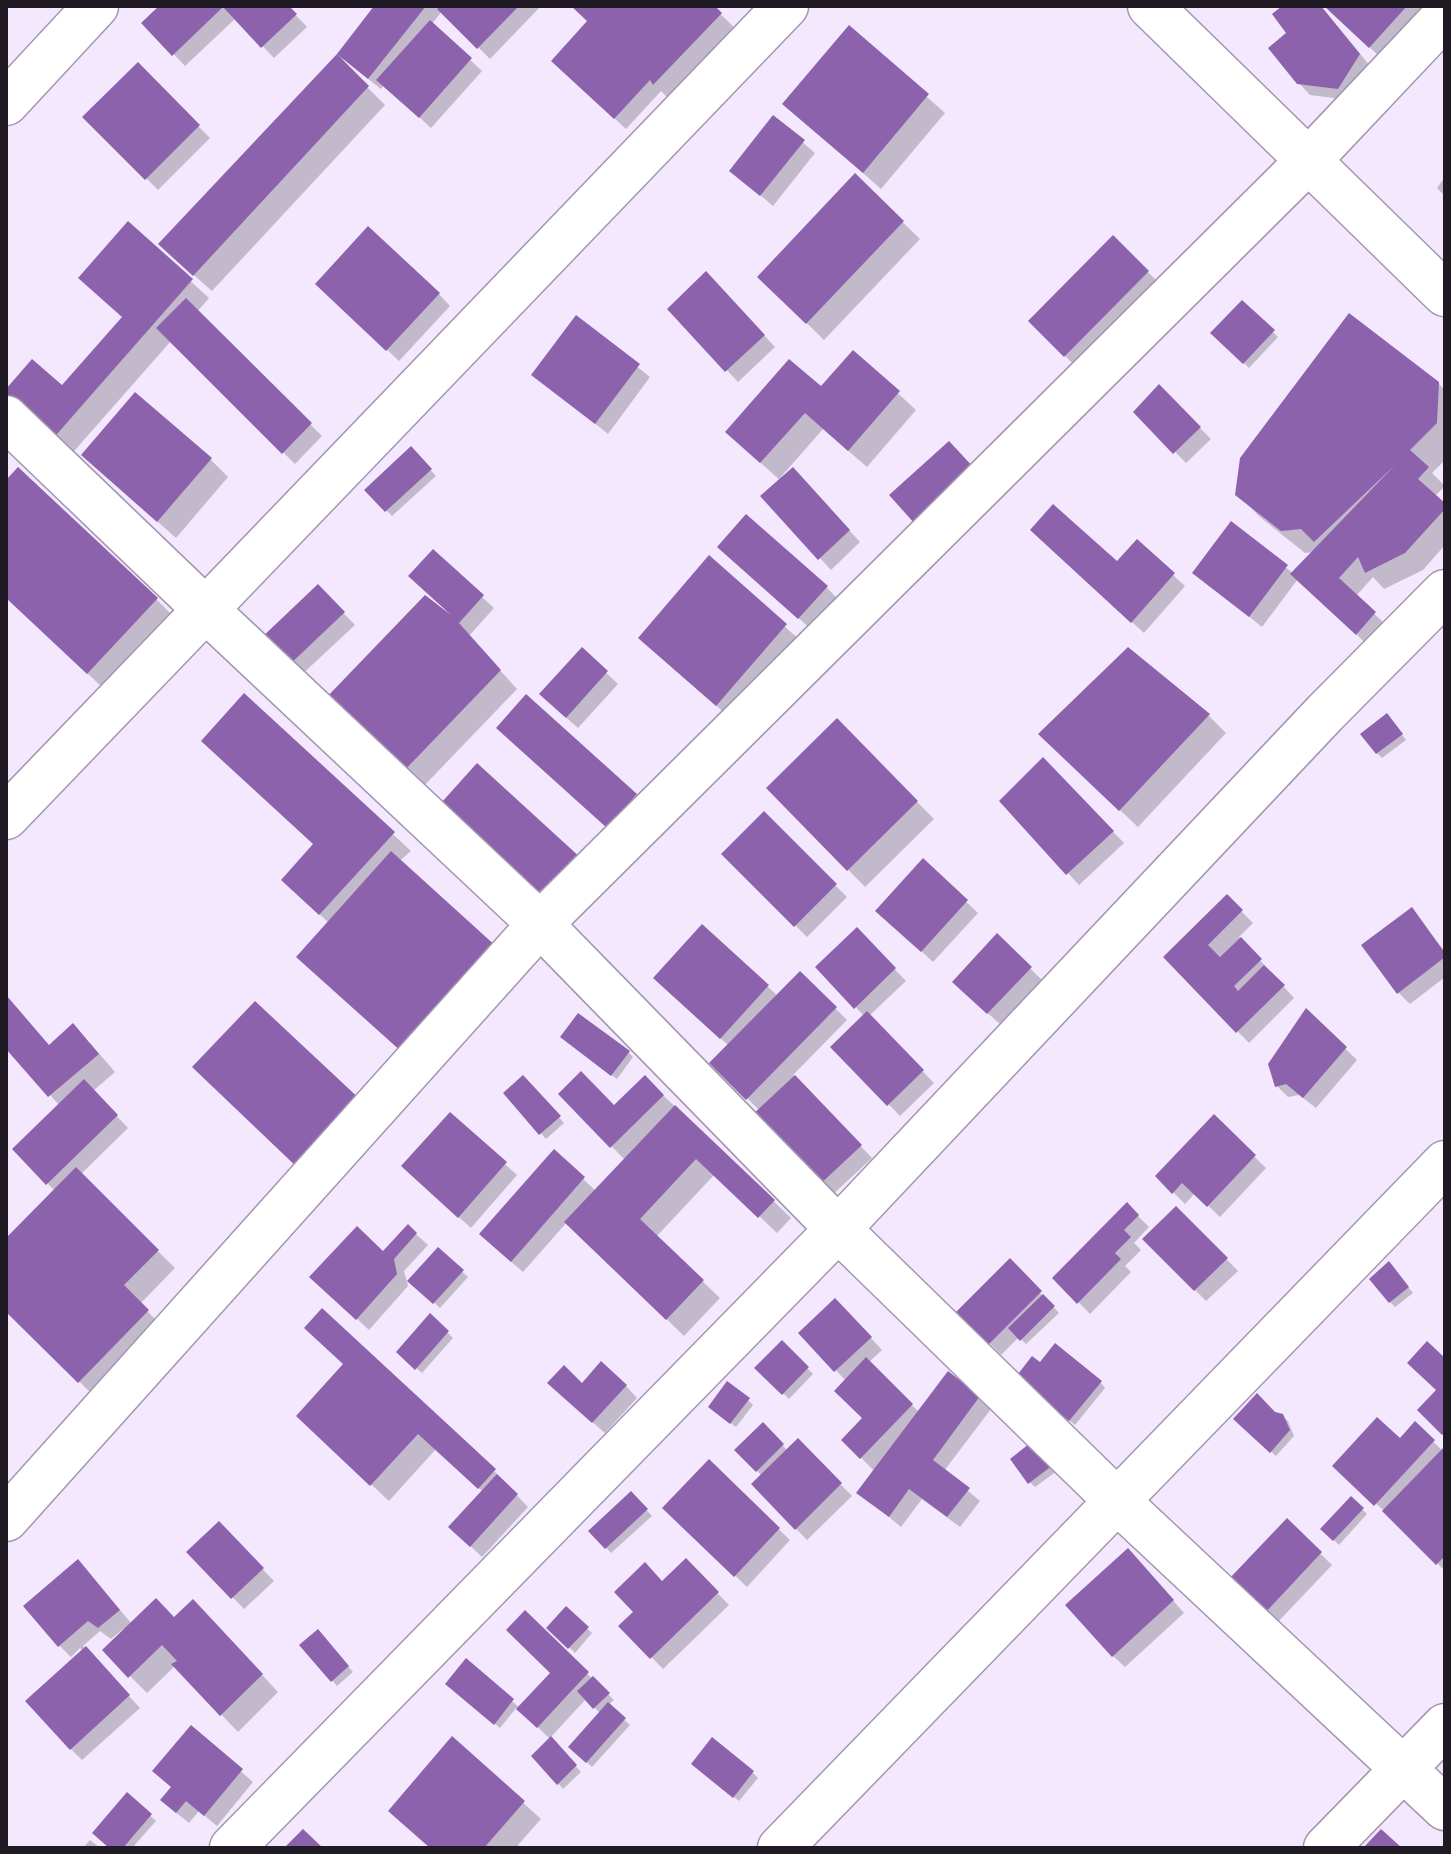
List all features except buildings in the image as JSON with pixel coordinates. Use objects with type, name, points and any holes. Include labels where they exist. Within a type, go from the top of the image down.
[{"type":"street","points":[[6,103],[96,6]]},
{"type":"street","points":[[6,817],[786,6]]},
{"type":"street","points":[[1150,6],[1445,294]]},
{"type":"street","points":[[6,1519],[540,924],[1308,161],[1445,16]]},
{"type":"street","points":[[6,418],[540,924],[838,1229],[1116,1500],[1445,1808]]},
{"type":"street","points":[[232,1848],[838,1229],[1325,713],[1445,592]]},
{"type":"street","points":[[780,1848],[1445,1163]]},
{"type":"street","points":[[1326,1848],[1445,1726]]}]
